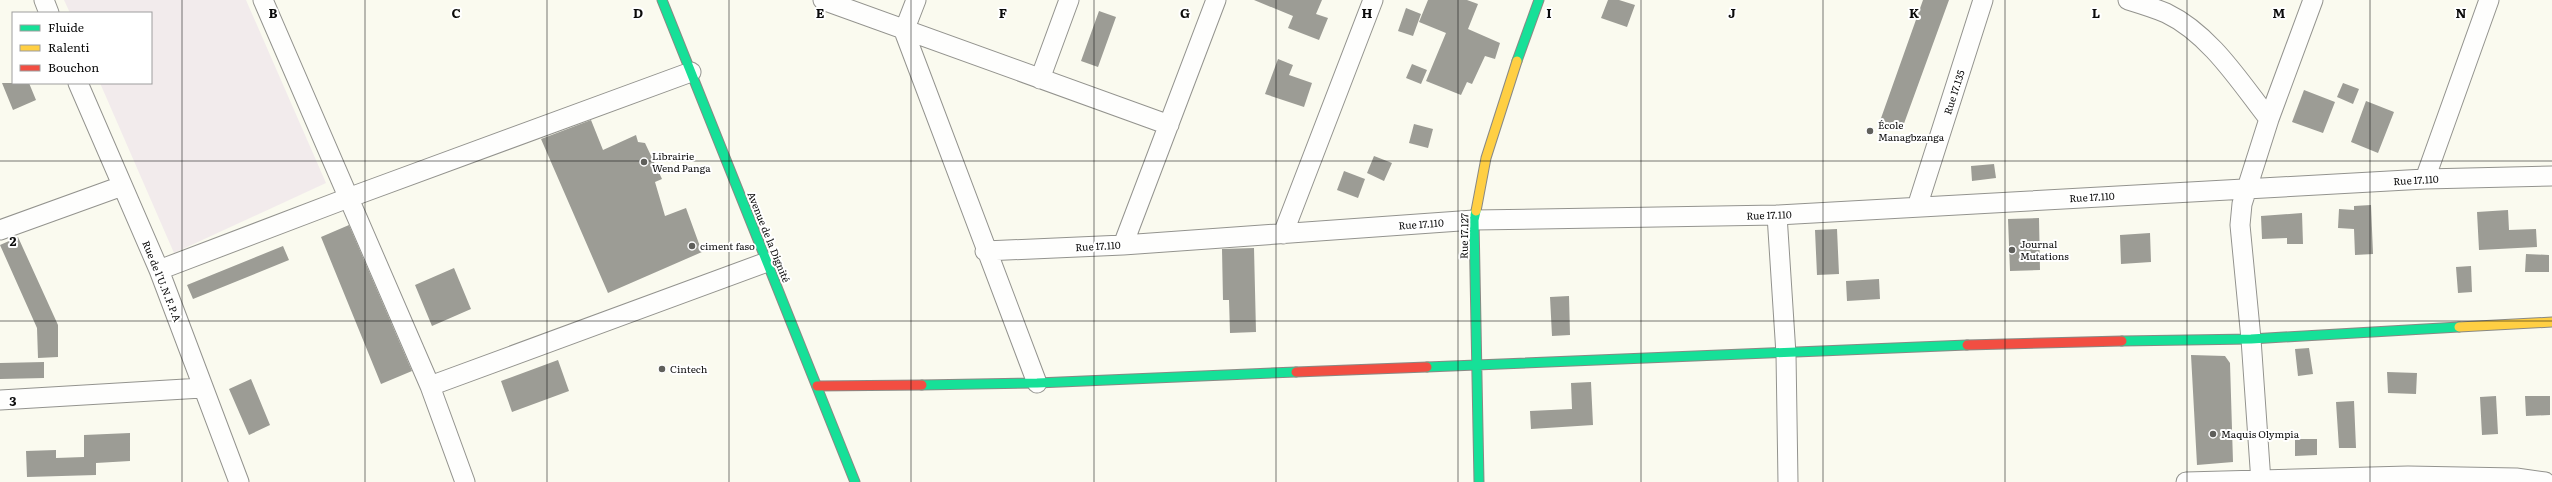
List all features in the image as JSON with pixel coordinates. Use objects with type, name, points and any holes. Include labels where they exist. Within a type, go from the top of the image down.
[{"type":"street","points":[[44,0],[49,12]]},
{"type":"street","points":[[263,0],[430,386],[465,482]]},
{"type":"street","name":"Avenue de la Dignité","points":[[662,0],[855,482]]},
{"type":"street","points":[[823,0],[904,31],[1168,125]]},
{"type":"street","points":[[916,0],[904,31],[1037,383]]},
{"type":"street","points":[[1040,79],[1069,0]]},
{"type":"street","points":[[1124,245],[1216,0]]},
{"type":"street","points":[[1283,234],[1373,0]]},
{"type":"street","name":"Rue 17.127","points":[[1479,482],[1475,364],[1474,220],[1486,158],[1503,100],[1539,0]]},
{"type":"street","name":"Rue 17.135","points":[[1917,207],[1983,0]]},
{"type":"street","points":[[2261,481],[2251,338],[2240,225],[2242,204],[2269,118],[2313,0]]},
{"type":"street","points":[[2425,179],[2489,0]]},
{"type":"street","points":[[2141,2],[2167,14],[2188,27],[2221,58],[2269,118]]},
{"type":"street","points":[[159,270],[348,198],[690,72]]},
{"type":"street","name":"Rue de l'U.N.F.P.A","points":[[78,84],[159,270],[202,388],[239,482]]},
{"type":"street","name":"Rue 17.110","points":[[986,251],[1124,245],[1474,220],[1777,215],[2425,179],[2552,176]]},
{"type":"street","points":[[0,230],[122,186]]},
{"type":"street","points":[[1777,215],[1786,354],[1788,482]]},
{"type":"street","points":[[430,386],[767,262]]},
{"type":"street","points":[[817,386],[1037,383],[1475,364],[1786,354],[1986,344],[2251,338],[2552,322]]},
{"type":"street","points":[[0,400],[202,388]]},
{"type":"street","points":[[2186,482],[2454,477],[2516,478],[2546,482]]},
{"type":"shaded area","points":[[64,0],[246,0],[326,183],[174,253],[100,84],[152,84],[152,12],[70,12]]},
{"type":"building","points":[[1254,0],[1322,0],[1316,14],[1328,18],[1319,40],[1288,28],[1293,16]]},
{"type":"building","points":[[1428,0],[1467,0],[1478,4],[1468,29],[1500,43],[1495,59],[1485,56],[1472,84],[1467,82],[1461,95],[1426,81],[1446,33],[1419,22]]},
{"type":"building","points":[[1608,0],[1619,0],[1635,5],[1627,27],[1601,18]]},
{"type":"building","points":[[1923,0],[1949,0],[1902,129],[1880,121]]},
{"type":"building","points":[[1406,8],[1421,14],[1413,36],[1398,31]]},
{"type":"building","points":[[1099,11],[1116,17],[1098,67],[1081,61]]},
{"type":"building","points":[[1278,59],[1293,65],[1289,75],[1312,83],[1304,107],[1265,94]]},
{"type":"building","points":[[1412,64],[1427,70],[1421,84],[1406,78]]},
{"type":"building","points":[[2,83],[29,84],[36,100],[13,110]]},
{"type":"building","points":[[2343,83],[2359,89],[2353,104],[2337,97]]},
{"type":"building","points":[[2304,90],[2335,102],[2323,133],[2292,122]]},
{"type":"building","points":[[2366,101],[2394,112],[2378,153],[2351,142]]},
{"type":"building","points":[[591,120],[603,150],[636,135],[638,142],[645,143],[662,179],[655,182],[665,216],[686,208],[702,252],[608,293],[541,139]]},
{"type":"building","points":[[1414,124],[1433,129],[1428,148],[1409,143]]},
{"type":"building","points":[[1374,156],[1392,163],[1384,181],[1367,173]]},
{"type":"building","points":[[1994,164],[1996,178],[1972,181],[1971,166]]},
{"type":"building","points":[[1344,171],[1365,179],[1358,198],[1337,190]]},
{"type":"building","points":[[2371,205],[2373,254],[2355,255],[2354,229],[2338,228],[2339,209],[2354,210],[2354,206]]},
{"type":"building","points":[[2508,210],[2509,230],[2536,229],[2537,247],[2479,250],[2477,212]]},
{"type":"building","points":[[2302,213],[2303,244],[2287,244],[2287,238],[2262,239],[2261,216]]},
{"type":"building","points":[[2039,218],[2040,270],[2010,271],[2008,219]]},
{"type":"building","points":[[349,225],[412,371],[381,384],[321,237]]},
{"type":"building","points":[[1837,229],[1839,274],[1817,275],[1815,230]]},
{"type":"building","points":[[2150,233],[2151,262],[2121,264],[2120,235]]},
{"type":"building","points":[[18,237],[58,325],[58,357],[38,358],[37,328],[0,245]]},
{"type":"building","points":[[283,246],[289,260],[193,299],[187,285]]},
{"type":"building","points":[[1254,248],[1256,332],[1230,333],[1229,300],[1223,300],[1222,249]]},
{"type":"building","points":[[2526,254],[2549,255],[2549,272],[2525,272]]},
{"type":"building","points":[[2471,266],[2472,292],[2458,293],[2456,267]]},
{"type":"building","points":[[454,268],[471,309],[432,326],[415,285]]},
{"type":"building","points":[[1879,279],[1880,299],[1847,301],[1846,281]]},
{"type":"building","points":[[1569,296],[1570,335],[1552,336],[1550,297]]},
{"type":"building","points":[[2309,348],[2313,374],[2298,376],[2295,349]]},
{"type":"building","points":[[2191,355],[2225,356],[2230,363],[2233,462],[2197,465]]},
{"type":"building","points":[[558,360],[569,391],[512,412],[501,381]]},
{"type":"building","points":[[44,362],[44,378],[0,379],[0,363]]},
{"type":"building","points":[[2387,372],[2417,373],[2416,394],[2388,393]]},
{"type":"building","points":[[251,379],[270,425],[249,435],[229,389]]},
{"type":"building","points":[[1591,382],[1593,425],[1531,429],[1530,411],[1572,409],[1571,383]]},
{"type":"building","points":[[2496,396],[2498,434],[2482,435],[2480,397]]},
{"type":"building","points":[[2525,396],[2550,396],[2550,415],[2526,416]]},
{"type":"building","points":[[2354,401],[2356,448],[2339,448],[2336,402]]},
{"type":"building","points":[[130,433],[130,461],[96,463],[96,475],[27,477],[26,451],[56,450],[56,458],[84,457],[84,435]]},
{"type":"building","points":[[2295,439],[2317,439],[2317,455],[2295,456]]},
{"type":"traffic: fast","points":[[662,0],[855,482]]},
{"type":"traffic: fast","points":[[1517,61],[1539,0]]},
{"type":"traffic: fast","points":[[1476,211],[1474,220],[1479,482]]},
{"type":"traffic: fast","points":[[2122,341],[2251,339],[2459,327]]},
{"type":"traffic: fast","points":[[1427,367],[1967,345]]},
{"type":"traffic: fast","points":[[922,385],[1037,383],[1296,372]]},
{"type":"traffic: slow","points":[[1476,211],[1486,158],[1517,61]]},
{"type":"traffic: slow","points":[[2459,327],[2552,322]]},
{"type":"traffic: jam","points":[[1967,345],[2122,341]]},
{"type":"traffic: jam","points":[[1296,372],[1427,367]]},
{"type":"traffic: jam","points":[[817,386],[922,385]]},
{"type":"place","name":"École Managbzanga","points":[[1870,131]]},
{"type":"place","name":"Librairie Wend Panga","points":[[644,162]]},
{"type":"place","name":"ciment faso","points":[[692,246]]},
{"type":"place","name":"Journal Mutations","points":[[2012,250]]},
{"type":"place","name":"Cintech","points":[[662,369]]},
{"type":"place","name":"Maquis Olympia","points":[[2213,434]]}]
